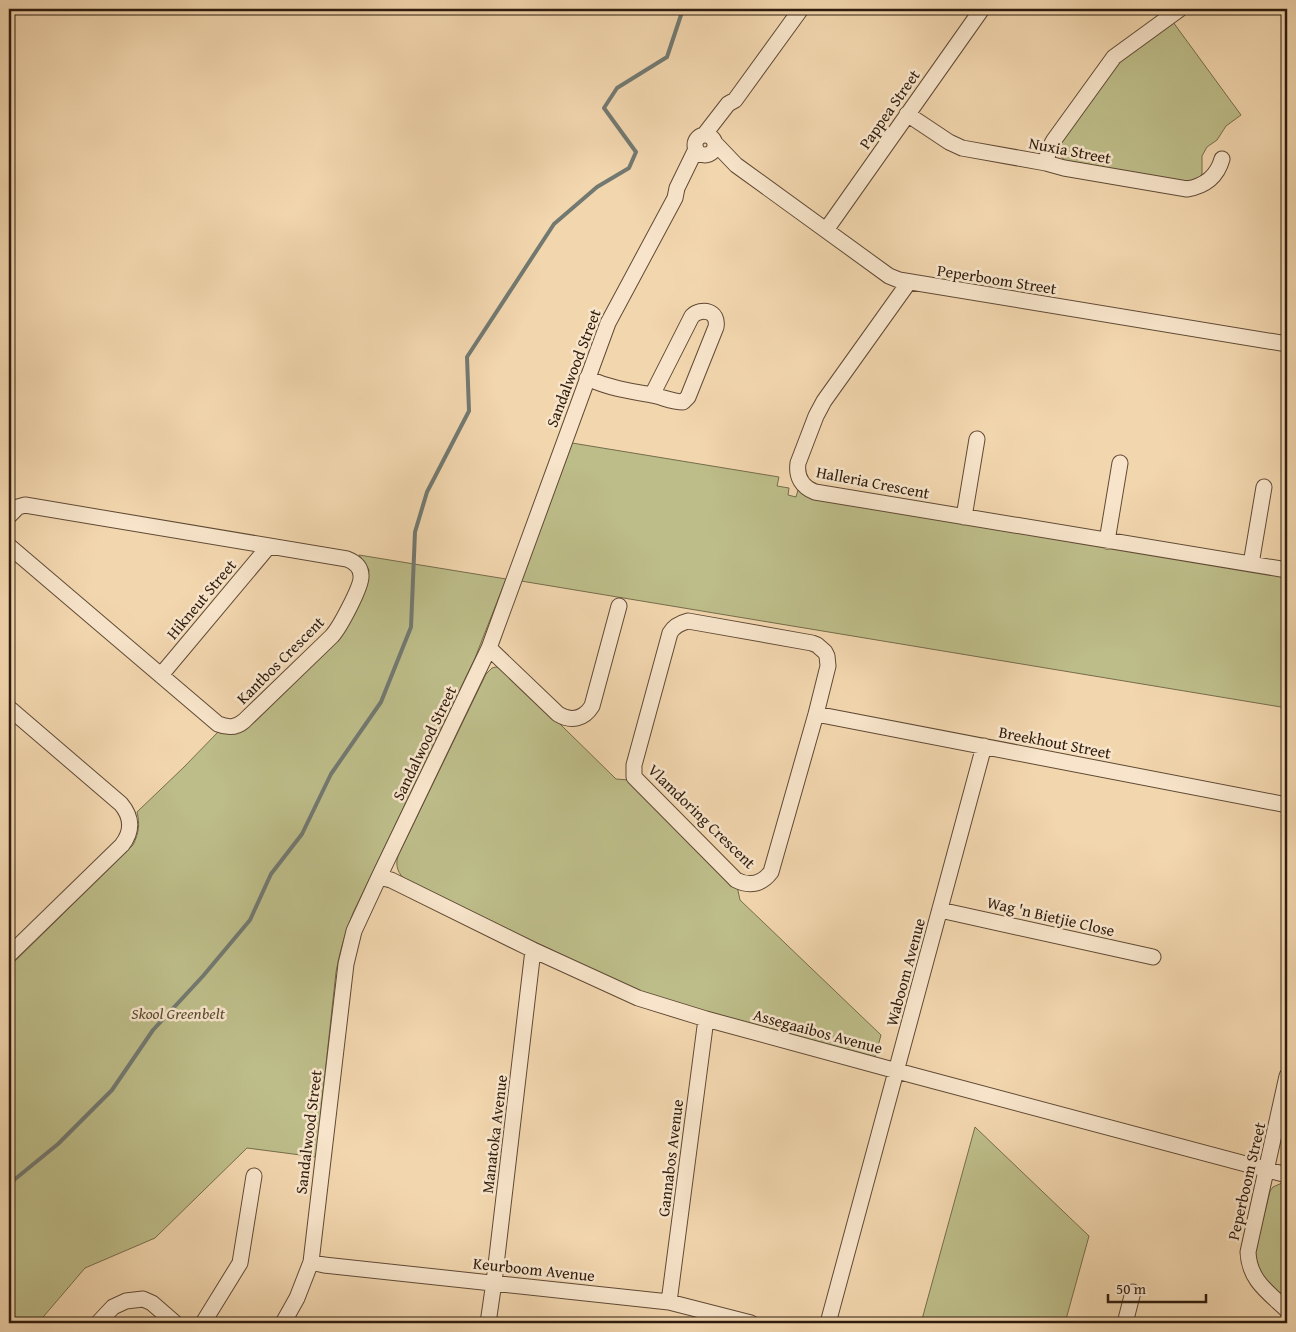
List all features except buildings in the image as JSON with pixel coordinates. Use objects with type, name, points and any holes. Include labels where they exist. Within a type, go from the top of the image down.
[{"type":"street","name":"Sandalwood Street","points":[[283,1323],[297,1298],[311,1262],[346,964],[354,931],[490,648],[608,323],[675,198],[677,188],[707,146],[728,104],[736,100],[801,9]]},
{"type":"street","name":"Pappea Street","points":[[826,230],[982,9]]},
{"type":"street","points":[[1046,163],[1049,149],[1054,140],[1111,61],[1119,53],[1180,9]]},
{"type":"street","name":"Nuxia Street","points":[[907,114],[949,142],[962,148],[1187,189],[1197,188],[1206,184],[1220,168],[1222,159]]},
{"type":"street","name":"Peperboom Street","points":[[707,146],[736,164],[889,276],[899,280],[1287,344]]},
{"type":"street","name":"Halleria Crescent","points":[[910,282],[819,409],[798,462],[798,475],[804,486],[815,492],[1287,570]]},
{"type":"street","points":[[587,378],[618,389],[677,402],[683,402],[688,397],[716,327],[715,317],[709,312],[702,310],[692,316],[652,396]]},
{"type":"street","points":[[964,517],[977,439]]},
{"type":"street","points":[[1108,541],[1120,463]]},
{"type":"street","points":[[1251,564],[1264,487]]},
{"type":"street","name":"Kantbos Crescent","points":[[9,516],[18,507],[25,505],[347,559],[358,566],[361,582],[332,636],[244,721],[235,727],[224,727],[218,724],[9,546]]},
{"type":"street","name":"Hikneut Street","points":[[161,675],[269,546]]},
{"type":"street","points":[[490,648],[558,714],[571,719],[581,717],[592,706],[619,606]]},
{"type":"street","name":"Vlamdoring Crescent","points":[[683,622],[817,645],[825,652],[828,666],[816,714],[771,872],[756,884],[746,884],[736,880],[634,777],[634,765],[670,633],[672,628],[683,622]]},
{"type":"street","points":[[9,708],[121,804],[128,815],[130,828],[126,840],[9,955]]},
{"type":"street","name":"Breekhout Street","points":[[816,714],[1287,805]]},
{"type":"street","name":"Waboom Avenue","points":[[828,1323],[984,746]]},
{"type":"street","name":"Assegaaibos Avenue","points":[[379,877],[400,885],[638,998],[706,1019],[1287,1175]]},
{"type":"street","name":"Wag 'n Bietjie Close","points":[[940,910],[1153,957]]},
{"type":"street","name":"Manatoka Avenue","points":[[488,1323],[534,950]]},
{"type":"street","name":"Gannabos Avenue","points":[[669,1302],[706,1019]]},
{"type":"street","name":"Peperboom Street","points":[[1287,1076],[1249,1244],[1248,1260],[1257,1281],[1287,1310]]},
{"type":"street","points":[[204,1323],[240,1263],[254,1176]]},
{"type":"street","name":"Keurboom Avenue","points":[[311,1262],[669,1302],[751,1323]]},
{"type":"street","points":[[1125,1323],[1132,1292]]},
{"type":"street","points":[[98,1323],[113,1307],[126,1301],[143,1299],[152,1303],[175,1323]]},
{"type":"green space","points":[[1173,22],[1241,115],[1226,126],[1217,140],[1207,147],[1202,156],[1202,174],[1200,177],[1190,183],[1065,161],[1059,154],[1060,144],[1112,70],[1124,58]]},
{"type":"green space","points":[[572,443],[779,477],[777,486],[789,488],[788,495],[796,497],[799,490],[812,498],[1287,577],[1287,708],[521,581]]},
{"type":"green space","name":"Skool Greenbelt","points":[[359,555],[506,579],[475,658],[353,913],[341,949],[336,972],[316,1157],[247,1148],[155,1238],[85,1268],[38,1323],[9,1323],[9,967],[133,845],[138,829],[137,812],[219,731],[230,733],[344,628],[366,588],[369,570]]},
{"type":"green space","points":[[496,667],[500,667],[507,672],[616,779],[629,780],[737,886],[740,900],[881,1035],[875,1057],[657,998],[627,986],[403,878],[397,866],[398,856],[486,674]]},
{"type":"green space","points":[[975,1127],[1089,1236],[1065,1323],[921,1323]]},
{"type":"green space","points":[[1287,1183],[1287,1300],[1261,1274],[1256,1263],[1255,1252],[1270,1191],[1273,1187]]},
{"type":"waterway","points":[[9,1184],[58,1144],[112,1090],[153,1030],[203,976],[250,920],[271,874],[302,834],[331,774],[381,702],[411,627],[415,532],[427,492],[469,411],[467,357],[554,224],[597,187],[629,168],[636,152],[604,108],[617,88],[667,57],[683,9]]}]
